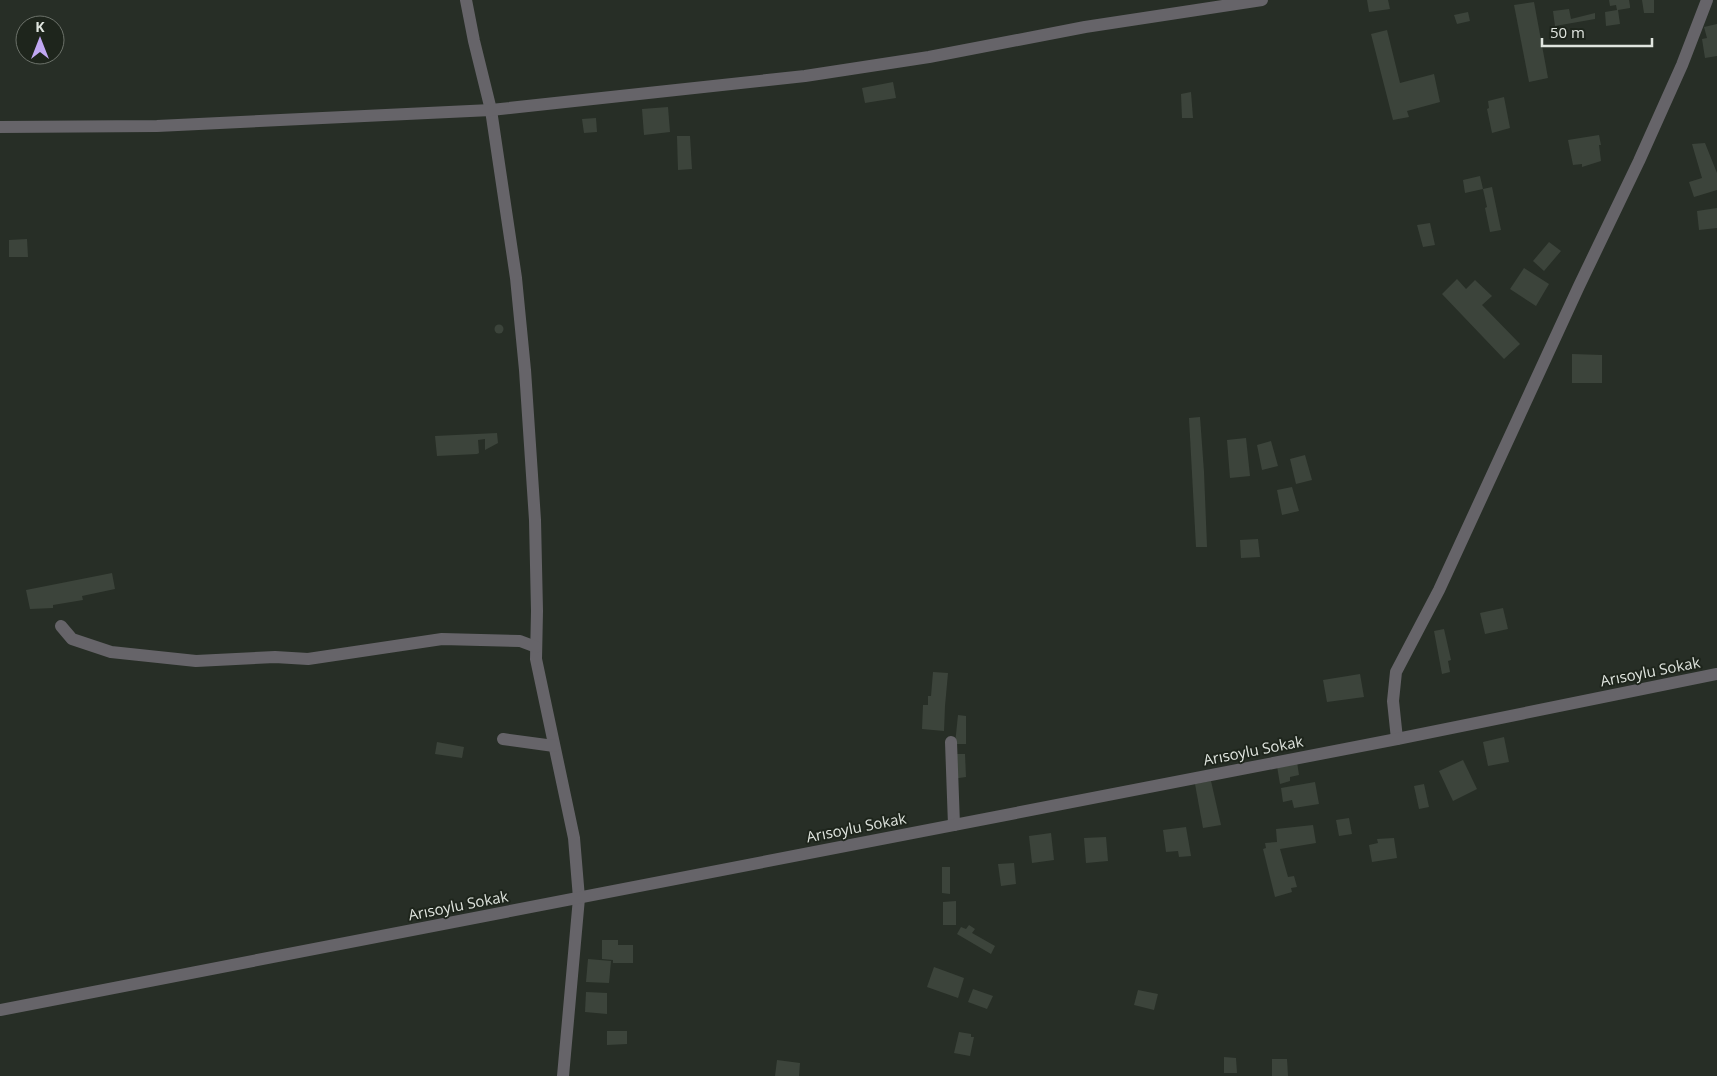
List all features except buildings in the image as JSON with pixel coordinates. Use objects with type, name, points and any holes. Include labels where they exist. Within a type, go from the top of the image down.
[{"type":"street","points":[[466,0],[491,110],[516,278],[525,370],[535,520],[536,659],[574,838],[579,898],[563,1076]]},
{"type":"street","points":[[0,127],[157,126],[491,110],[805,76],[929,57],[1084,27],[1262,0]]},
{"type":"street","points":[[1397,739],[1393,701],[1396,672],[1439,590],[1579,286],[1639,162],[1682,65],[1707,0]]},
{"type":"street","points":[[61,626],[72,639],[111,652],[196,661],[275,657],[308,659],[442,639],[520,641],[536,647]]},
{"type":"street","name":"Arısoylu Sokak","points":[[0,1010],[1397,739],[1717,674]]},
{"type":"street","points":[[503,739],[554,746]]},
{"type":"street","points":[[951,742],[954,825]]}]
